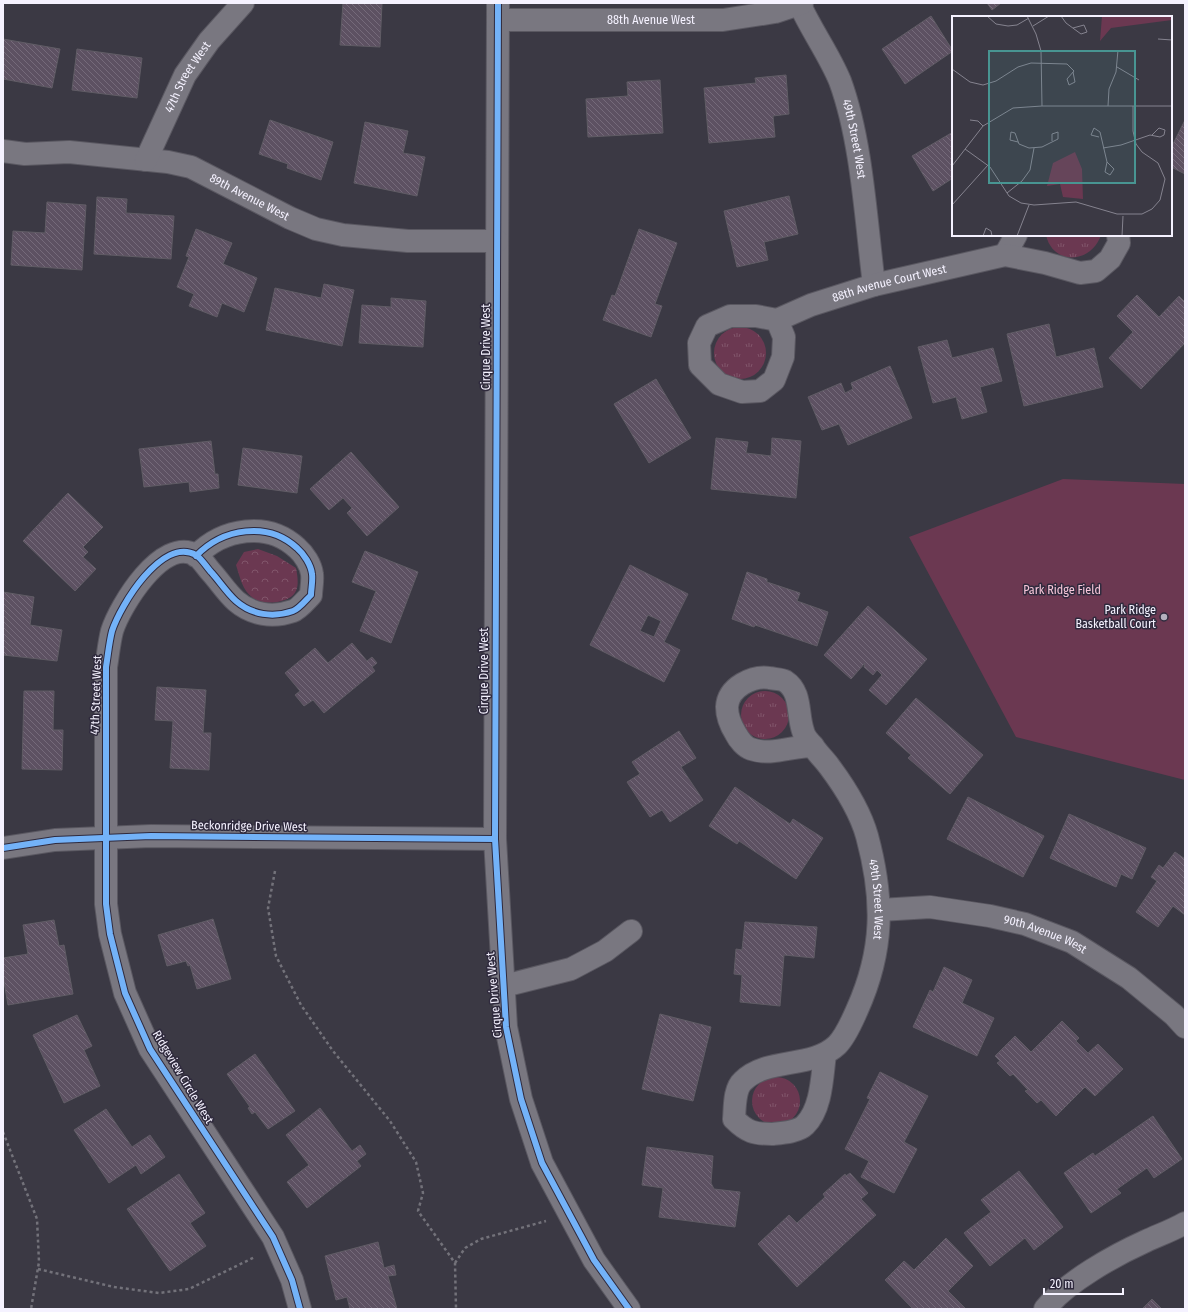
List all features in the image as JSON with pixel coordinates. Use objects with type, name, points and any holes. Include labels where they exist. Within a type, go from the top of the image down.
[{"type":"street","name":"47th Street West","points":[[146,160],[185,75],[209,41],[243,3]]},
{"type":"street","name":"88th Avenue West","points":[[498,12],[723,20],[774,12],[800,3]]},
{"type":"street","name":"49th Street West","points":[[800,3],[840,82],[852,122],[874,285]]},
{"type":"street","name":"Cirque Drive West","points":[[498,12],[495,839],[506,1027],[521,1099],[542,1163],[594,1260],[629,1309]]},
{"type":"street","name":"89th Avenue West","points":[[3,151],[25,154],[69,152],[168,162],[191,167],[290,218],[316,229],[344,235],[408,241],[497,241]]},
{"type":"street","points":[[1005,255],[1015,236]]},
{"type":"street","name":"88th Avenue Court West","points":[[777,320],[811,305],[874,285],[1005,255],[1045,263],[1080,273],[1096,271],[1110,259],[1119,243],[1118,236]]},
{"type":"street","points":[[262,530],[287,538],[303,553],[312,573],[311,595],[294,611],[270,616],[255,612],[236,601],[196,556],[206,545],[234,533],[262,530]]},
{"type":"street","name":"47th Street West","points":[[106,837],[106,667],[112,631],[122,608],[135,588],[151,569],[170,554],[183,552],[196,556]]},
{"type":"street","name":"49th Street West","points":[[812,746],[828,764],[850,797],[866,833],[876,870],[880,910],[876,950],[866,990],[849,1027],[838,1044],[825,1054],[798,1062],[765,1068],[742,1081],[735,1100],[734,1119],[746,1130],[760,1134],[784,1133],[804,1125],[816,1107],[822,1083],[825,1054]]},
{"type":"street","name":"Beckonridge Drive West","points":[[3,848],[55,840],[106,837],[495,839]]},
{"type":"street","name":"Ridgeview Circle West","points":[[106,837],[106,904],[110,934],[125,993],[154,1056],[277,1246],[292,1280],[300,1309]]},
{"type":"street","name":"90th Avenue West","points":[[880,910],[930,907],[990,916],[1025,924],[1072,942],[1129,978],[1174,1014],[1185,1027]]},
{"type":"street","points":[[504,986],[571,969],[605,951],[631,931]]},
{"type":"street","points":[[1045,1309],[1067,1288],[1104,1264],[1145,1241],[1185,1223]]},
{"type":"path","points":[[275,871],[268,908],[276,956],[301,1005],[333,1050],[390,1121],[416,1162],[423,1193],[418,1211],[455,1263],[456,1309]]},
{"type":"path","points":[[3,1132],[37,1218],[38,1269],[31,1309]]},
{"type":"path","points":[[455,1263],[465,1248],[481,1239],[516,1228],[571,1216]]},
{"type":"path","points":[[38,1269],[114,1287],[159,1293],[188,1289],[277,1246]]},
{"type":"green space","points":[[1046,236],[1100,236],[1096,245],[1089,252],[1072,258],[1056,252],[1050,245]]},
{"type":"green space","points":[[735,327],[745,327],[759,334],[766,348],[766,358],[759,372],[745,379],[735,379],[725,375],[718,368],[714,358],[714,348],[718,338],[725,331]]},
{"type":"green space","name":"Park Ridge Field","points":[[1063,479],[1185,484],[1185,780],[1016,737],[909,537]]},
{"type":"green space","points":[[258,549],[277,556],[296,568],[298,581],[296,591],[289,598],[277,602],[264,602],[256,600],[246,591],[236,565],[244,552]]},
{"type":"green space","points":[[765,691],[774,693],[782,698],[787,706],[789,715],[787,724],[782,732],[774,737],[765,739],[756,737],[748,732],[743,724],[741,715],[743,706],[748,698],[756,693]]},
{"type":"green space","points":[[776,1077],[785,1079],[793,1084],[798,1092],[800,1101],[798,1110],[793,1118],[785,1123],[776,1125],[767,1123],[759,1118],[754,1110],[752,1101],[754,1092],[759,1084],[767,1079]]},
{"type":"building","points":[[343,3],[382,3],[380,47],[340,45]]},
{"type":"building","points":[[987,3],[1001,3],[992,10]]},
{"type":"building","points":[[931,16],[952,52],[905,84],[882,49]]},
{"type":"building","points":[[3,39],[60,49],[52,88],[3,79]]},
{"type":"building","points":[[77,49],[142,58],[137,98],[72,90]]},
{"type":"building","points":[[786,75],[789,114],[773,116],[775,137],[709,143],[704,88],[756,83],[755,78]]},
{"type":"building","points":[[660,80],[663,133],[588,137],[586,99],[628,96],[627,82]]},
{"type":"building","points":[[270,120],[333,142],[321,180],[287,168],[288,164],[259,154]]},
{"type":"building","points":[[1185,120],[1185,174],[1172,168],[1172,146]]},
{"type":"building","points":[[365,122],[408,131],[403,153],[425,157],[417,196],[354,183]]},
{"type":"building","points":[[952,133],[952,179],[933,191],[912,156]]},
{"type":"building","points":[[789,196],[798,234],[764,242],[768,260],[737,267],[724,211]]},
{"type":"building","points":[[97,197],[127,199],[126,213],[174,216],[171,259],[94,254]]},
{"type":"building","points":[[47,202],[86,205],[82,270],[11,265],[13,231],[45,233]]},
{"type":"building","points":[[196,229],[232,243],[223,264],[257,278],[244,312],[222,303],[217,317],[189,306],[194,294],[177,287],[189,257],[186,256]]},
{"type":"building","points":[[639,229],[677,243],[655,304],[662,306],[651,337],[603,320],[612,295],[615,296]]},
{"type":"building","points":[[324,284],[354,290],[342,346],[266,330],[275,288],[321,298]]},
{"type":"building","points":[[1137,295],[1159,317],[1179,296],[1185,302],[1185,343],[1141,389],[1109,358],[1133,332],[1117,316]]},
{"type":"building","points":[[391,298],[426,301],[423,347],[359,343],[362,305],[391,307]]},
{"type":"building","points":[[1049,324],[1056,357],[1094,348],[1103,387],[1024,406],[1007,334]]},
{"type":"building","points":[[947,340],[952,358],[993,348],[1002,381],[980,387],[987,412],[962,419],[956,397],[933,403],[918,347]]},
{"type":"building","points":[[890,366],[912,418],[848,445],[839,424],[822,430],[808,397],[841,383],[845,393],[853,389],[851,383]]},
{"type":"building","points":[[656,379],[691,438],[649,463],[614,404]]},
{"type":"building","points":[[716,438],[748,442],[746,453],[771,456],[772,438],[801,441],[796,498],[711,489]]},
{"type":"building","points":[[211,441],[215,474],[218,474],[219,488],[190,492],[189,482],[144,487],[139,449]]},
{"type":"building","points":[[243,448],[302,456],[297,493],[238,485]]},
{"type":"building","points":[[351,452],[399,507],[367,536],[347,513],[352,508],[343,498],[329,510],[310,489]]},
{"type":"building","points":[[68,493],[103,527],[83,547],[88,552],[83,557],[96,569],[75,591],[23,541]]},
{"type":"building","points":[[365,551],[418,572],[391,643],[360,631],[376,591],[352,582]]},
{"type":"building","points":[[630,565],[688,594],[664,642],[680,650],[664,682],[590,645]],"holes":[[[648,615],[661,621],[654,637],[640,631]]]},
{"type":"building","points":[[747,572],[767,579],[767,582],[800,593],[797,601],[828,612],[817,646],[755,625],[754,627],[732,619]]},
{"type":"building","points":[[3,592],[34,597],[30,625],[62,630],[57,661],[3,655]]},
{"type":"building","points":[[868,606],[927,659],[886,705],[869,690],[882,675],[877,670],[873,675],[864,667],[865,663],[851,679],[824,655]]},
{"type":"building","points":[[352,643],[367,661],[372,657],[377,663],[372,667],[375,671],[324,713],[313,700],[304,706],[295,695],[300,691],[285,673],[315,648],[328,663]]},
{"type":"building","points":[[157,687],[206,690],[203,733],[211,733],[209,770],[170,768],[173,721],[155,720]]},
{"type":"building","points":[[24,691],[54,691],[53,730],[63,730],[62,770],[22,769]]},
{"type":"building","points":[[916,698],[983,755],[950,794],[908,758],[911,755],[886,733]]},
{"type":"building","points":[[679,731],[696,758],[681,767],[703,800],[670,822],[662,810],[650,817],[627,782],[640,774],[632,762]]},
{"type":"building","points":[[735,787],[790,824],[793,819],[823,838],[796,879],[739,841],[737,844],[709,826]]},
{"type":"building","points":[[968,797],[1044,836],[1023,877],[947,839]]},
{"type":"building","points":[[1069,814],[1146,848],[1132,879],[1121,874],[1116,887],[1050,858]]},
{"type":"building","points":[[1175,852],[1185,859],[1185,915],[1173,906],[1158,927],[1136,912],[1157,881],[1151,877],[1159,865],[1163,868]]},
{"type":"building","points":[[213,919],[231,979],[197,989],[190,965],[188,966],[186,961],[167,966],[158,935]]},
{"type":"building","points":[[54,920],[59,946],[64,945],[73,994],[8,1005],[3,976],[3,958],[28,954],[23,925]]},
{"type":"building","points":[[745,922],[817,927],[814,958],[784,955],[780,1006],[740,1002],[742,975],[734,974],[736,949],[742,950]]},
{"type":"building","points":[[944,967],[972,980],[962,1003],[994,1018],[977,1056],[913,1027],[930,990],[933,992]]},
{"type":"building","points":[[660,1014],[711,1027],[693,1101],[642,1089]]},
{"type":"building","points":[[77,1015],[92,1046],[84,1050],[100,1086],[64,1103],[33,1035]]},
{"type":"building","points":[[1062,1021],[1079,1038],[1076,1041],[1088,1053],[1098,1044],[1123,1069],[1095,1096],[1085,1087],[1056,1116],[1041,1100],[1037,1103],[1025,1091],[1028,1090],[1013,1074],[1010,1076],[997,1063],[1000,1061],[995,1056],[1015,1036],[1031,1052]]},
{"type":"building","points":[[255,1054],[295,1111],[268,1129],[255,1112],[252,1114],[248,1108],[250,1107],[227,1074]]},
{"type":"building","points":[[880,1072],[928,1096],[904,1142],[917,1149],[894,1193],[861,1177],[869,1161],[845,1149],[870,1099],[867,1098]]},
{"type":"building","points":[[320,1108],[352,1151],[360,1145],[366,1154],[357,1161],[361,1166],[307,1208],[287,1182],[309,1165],[286,1135]]},
{"type":"building","points":[[106,1109],[132,1147],[150,1135],[165,1157],[141,1174],[136,1165],[109,1183],[74,1130]]},
{"type":"building","points":[[1153,1116],[1182,1159],[1154,1178],[1147,1168],[1117,1189],[1121,1193],[1091,1213],[1064,1173],[1093,1153],[1095,1156]]},
{"type":"building","points":[[647,1147],[713,1156],[711,1183],[714,1189],[740,1192],[735,1227],[659,1217],[663,1188],[642,1185]]},
{"type":"building","points":[[1019,1171],[1063,1227],[1034,1250],[1025,1238],[990,1266],[964,1233],[991,1212],[981,1200]]},
{"type":"building","points":[[850,1173],[868,1193],[861,1199],[876,1215],[797,1287],[758,1244],[789,1215],[797,1223],[825,1197],[823,1194],[845,1174],[846,1176]]},
{"type":"building","points":[[179,1174],[205,1213],[190,1223],[206,1246],[170,1271],[127,1209]]},
{"type":"building","points":[[946,1238],[973,1266],[948,1291],[966,1309],[913,1309],[885,1280],[904,1261],[914,1270]]},
{"type":"building","points":[[378,1242],[384,1268],[394,1265],[396,1275],[388,1276],[397,1309],[350,1309],[347,1297],[336,1300],[325,1256]]},
{"type":"building","points":[[1152,1299],[1162,1309],[1142,1309]]},
{"type":"cycle path","points":[[498,3],[495,839],[506,1027],[521,1099],[542,1163],[594,1260],[629,1309]]},
{"type":"cycle path","points":[[196,556],[207,547],[219,539],[232,534],[246,531],[259,531],[273,534],[285,539],[297,548],[307,560],[312,574],[311,595],[293,611],[270,615],[256,612],[242,606],[236,601],[202,561],[198,557],[196,555],[183,552],[170,555],[157,564],[144,576],[124,606],[112,631],[106,667],[106,904],[110,934],[125,993],[150,1049],[273,1237],[292,1280],[300,1309]]},
{"type":"cycle path","points":[[3,848],[55,840],[151,836],[495,839]]},
{"type":"place","name":"Park Ridge Basketball Court","points":[[1164,617]]}]
